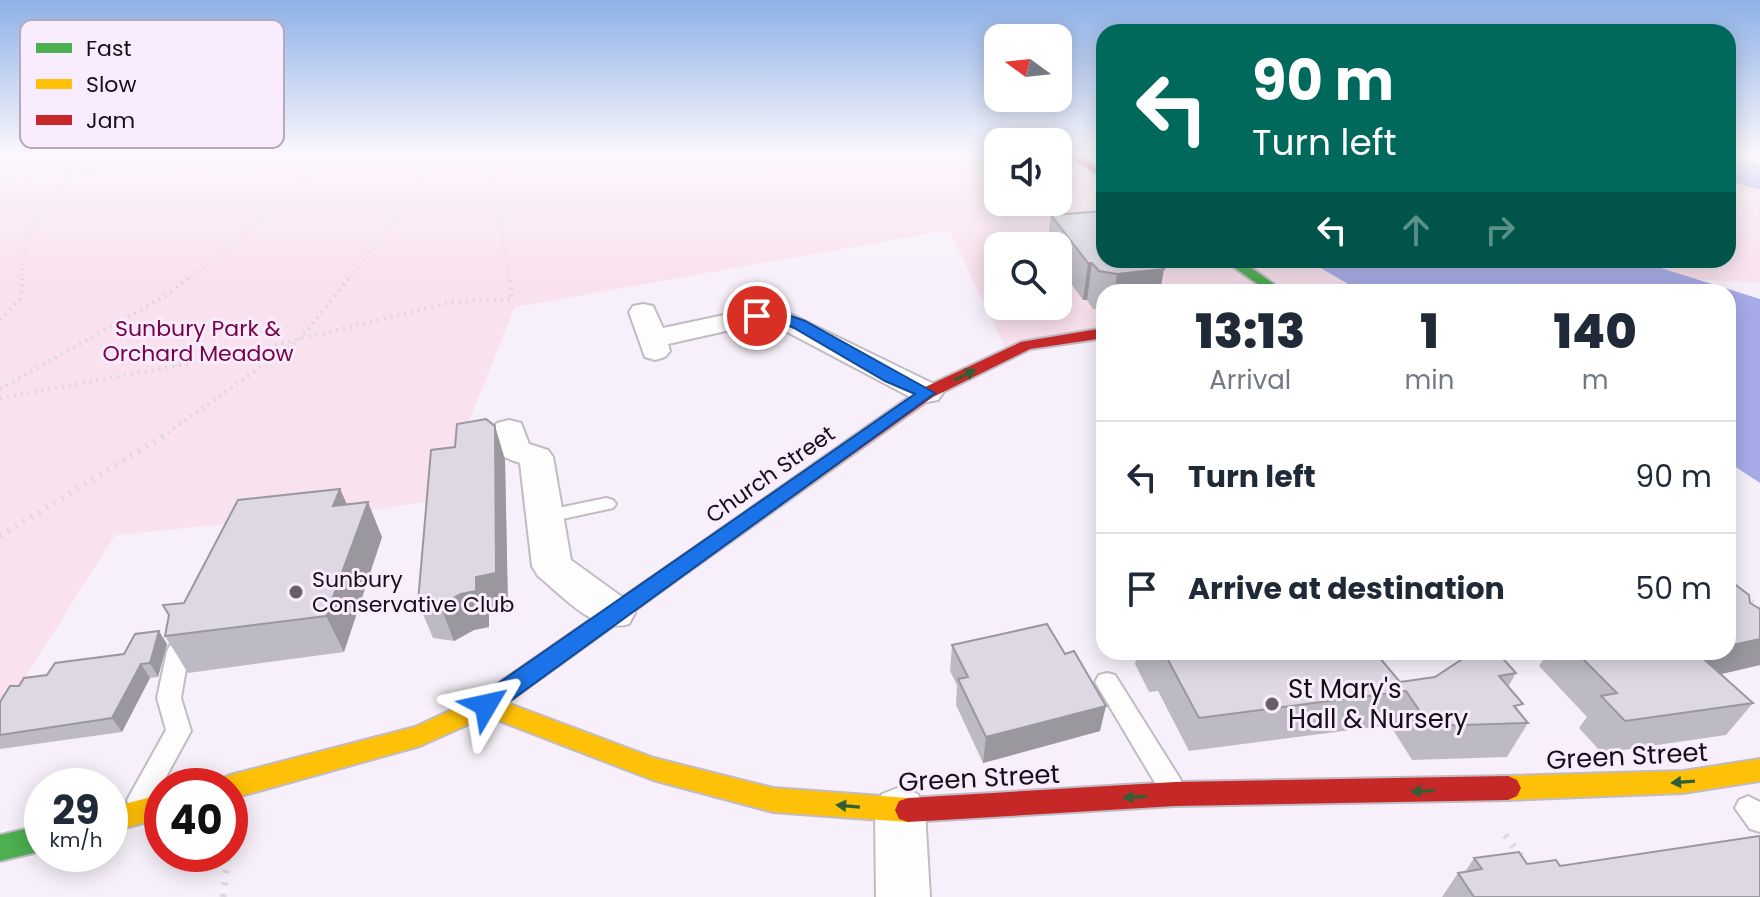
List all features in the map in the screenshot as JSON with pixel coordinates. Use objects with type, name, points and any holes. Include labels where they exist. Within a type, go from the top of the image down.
[{"type":"street","points":[[1243,268],[1266,284]]},
{"type":"street","points":[[643,312],[654,345],[757,316],[780,317],[927,393]]},
{"type":"street","name":"Church Street","points":[[486,705],[927,393],[1026,345],[1096,334]]},
{"type":"street","points":[[509,430],[513,450],[536,457],[552,566],[614,613]]},
{"type":"street","points":[[248,782],[420,736],[486,705]]},
{"type":"street","name":"Green Street","points":[[486,705],[653,769],[773,800],[900,810],[1175,794],[1683,782],[1760,770]]},
{"type":"street","points":[[900,810],[903,897]]},
{"type":"street","points":[[0,848],[24,842]]},
{"type":"lane","points":[[544,517],[606,504]]},
{"type":"lane","points":[[128,807],[179,731],[169,698],[178,651]]},
{"type":"lane","points":[[1107,682],[1175,794]]},
{"type":"path","points":[[0,320],[21,298],[25,242],[55,197]]},
{"type":"path","points":[[0,389],[165,296],[231,246],[282,197]]},
{"type":"path","points":[[0,536],[142,452],[301,338],[382,237],[407,197]]},
{"type":"path","points":[[0,398],[226,357],[451,302],[512,299],[496,197]]},
{"type":"path","points":[[1739,593],[1760,607]]},
{"type":"path","points":[[1471,789],[1528,866]]},
{"type":"path","points":[[223,897],[226,872]]},
{"type":"green space","name":"Sunbury Park & Orchard Meadow","points":[[0,197],[984,197],[984,216],[1072,216],[1072,197],[1096,197],[1096,268],[1243,268],[1266,284],[1096,284],[1096,335],[1008,353],[992,320],[1072,320],[1072,232],[984,232],[984,303],[949,230],[515,307],[443,485],[442,499],[380,509],[115,535],[0,717]]},
{"type":"green space","points":[[1736,197],[1760,197],[1760,283],[1691,279],[1659,268],[1736,268]]},
{"type":"green space","points":[[1254,268],[1320,268],[1347,284],[1279,284]]},
{"type":"water","points":[[1321,268],[1661,268],[1712,284],[1348,284]]},
{"type":"water","points":[[1736,292],[1760,299],[1760,483],[1736,467]]},
{"type":"building","points":[[1096,212],[1096,268],[1088,263],[1072,242],[1072,232],[1064,232],[1052,216]]},
{"type":"building","points":[[1096,268],[1164,269],[1117,274]]},
{"type":"building","points":[[486,419],[495,426],[496,573],[476,577],[476,591],[461,594],[440,605],[418,602],[431,450],[455,447],[457,424]]},
{"type":"building","points":[[340,489],[333,506],[368,502],[326,616],[165,636],[169,615],[163,605],[184,603],[238,500]]},
{"type":"building","points":[[1736,585],[1749,595],[1750,603],[1760,609],[1760,639],[1736,644]]},
{"type":"building","points":[[1047,624],[1065,654],[1074,651],[1106,706],[986,737],[958,679],[968,677],[952,645]]},
{"type":"building","points":[[159,631],[150,663],[141,664],[112,718],[0,735],[0,702],[10,686],[19,686],[24,678],[47,675],[55,663],[124,654],[135,634]]},
{"type":"building","points":[[1168,660],[1382,660],[1400,682],[1435,677],[1461,660],[1504,660],[1516,673],[1499,676],[1523,704],[1514,706],[1528,723],[1430,726],[1406,691],[1199,718]]},
{"type":"building","points":[[1584,660],[1705,660],[1753,703],[1625,721],[1601,696],[1617,693]]},
{"type":"building","points":[[1759,836],[1760,897],[1474,897],[1458,873],[1482,869],[1474,858],[1519,852],[1527,864],[1556,860],[1560,866]]},
{"type":"traffic: fast","points":[[1243,268],[1266,284]]},
{"type":"traffic: fast","points":[[0,848],[24,842]]},
{"type":"traffic: slow","points":[[248,782],[420,736],[486,705],[688,562]]},
{"type":"traffic: slow","points":[[486,705],[653,769],[773,800],[908,810]]},
{"type":"traffic: slow","points":[[1508,788],[1683,782],[1760,770]]},
{"type":"traffic: slow","points":[[128,815],[144,811]]},
{"type":"traffic: jam","points":[[688,562],[927,393],[1026,345],[1096,334]]},
{"type":"traffic: jam","points":[[908,810],[1175,794],[1508,788]]},
{"type":"place","name":"Sunbury Conservative Club","points":[[296,592]]},
{"type":"place","name":"St Mary's Hall & Nursery","points":[[1272,704]]},
{"type":"route","points":[[486,705],[927,393],[864,363],[799,325],[780,317],[757,316]]}]
